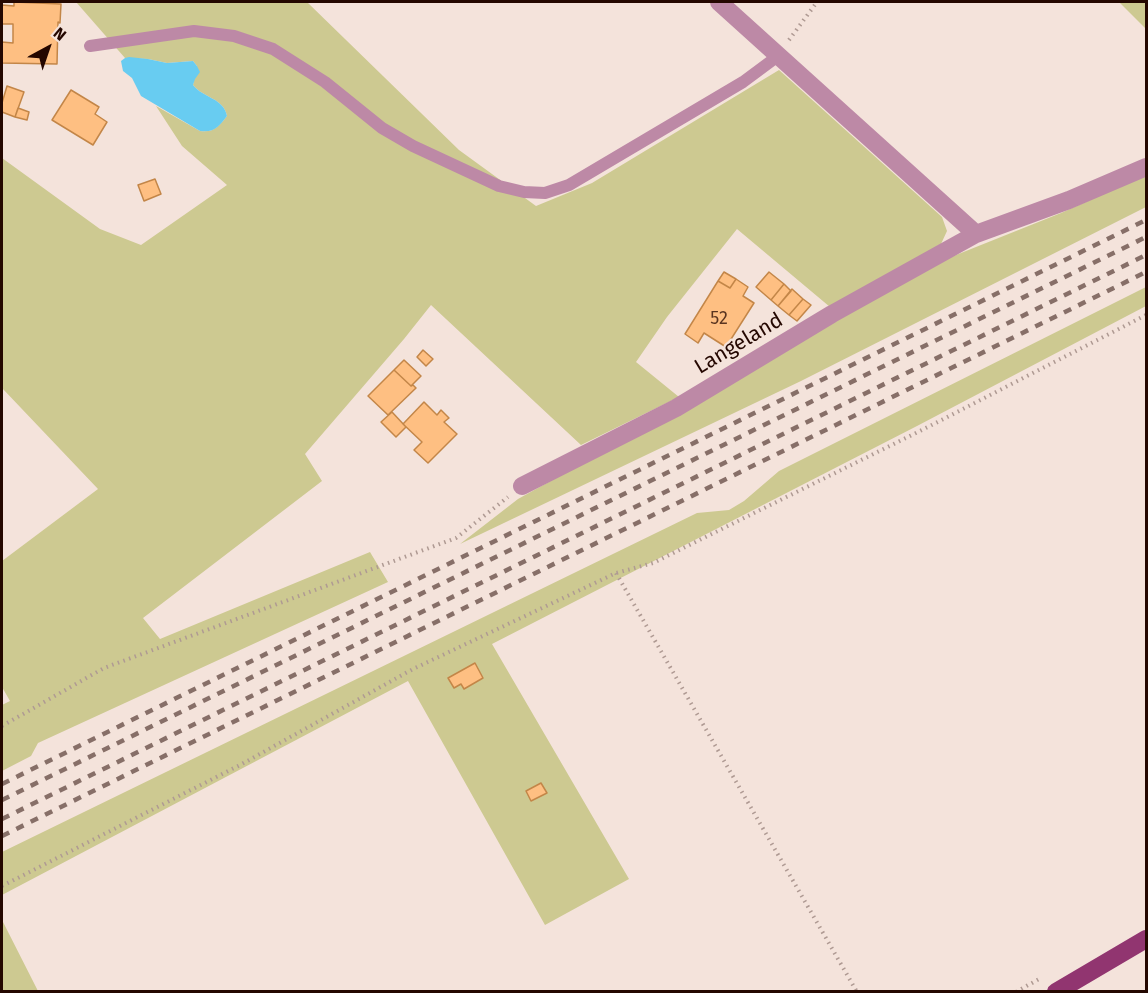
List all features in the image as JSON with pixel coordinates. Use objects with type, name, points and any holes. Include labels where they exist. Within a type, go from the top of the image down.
[{"type":"main road","points":[[1056,992],[1146,939]]},
{"type":"street","points":[[719,2],[976,234]]},
{"type":"street","name":"Langeland","points":[[522,486],[676,408],[832,314],[976,234],[1069,200],[1146,167]]},
{"type":"lane","points":[[90,46],[194,31],[234,36],[273,49],[326,82],[382,128],[413,146],[498,186],[524,192],[545,193],[569,184],[743,82],[778,56]]},
{"type":"path","points":[[778,56],[817,2]]},
{"type":"path","points":[[2,886],[240,765],[413,669],[616,573],[653,563],[1146,315]]},
{"type":"path","points":[[2,726],[104,668],[456,538],[522,486]]},
{"type":"path","points":[[616,573],[857,992]]},
{"type":"shaded area","points":[[76,2],[307,2],[459,150],[536,206],[592,183],[779,70],[942,217],[947,231],[941,244],[830,307],[737,229],[667,317],[636,362],[679,397],[581,445],[431,305],[305,454],[322,481],[143,618],[160,639],[370,552],[388,582],[38,743],[31,756],[2,771],[2,705],[10,701],[2,687],[2,561],[98,489],[2,388],[2,158],[100,229],[141,245],[227,185],[182,146],[156,106],[200,131],[213,130],[224,120],[227,116],[222,105],[193,85],[197,66],[193,61],[167,63],[125,58]]},
{"type":"shaded area","points":[[1119,2],[1146,2],[1146,29]]},
{"type":"shaded area","points":[[1146,175],[1146,207],[801,381],[460,544],[518,499],[931,265],[1061,213]]},
{"type":"shaded area","points":[[1146,287],[1146,306],[492,644],[629,879],[545,925],[408,681],[2,895],[2,852],[697,513],[729,510],[744,501],[779,471]]},
{"type":"shaded area","points":[[2,920],[38,991],[2,991]]},
{"type":"water","points":[[129,57],[167,63],[193,61],[200,72],[193,85],[222,105],[227,116],[213,130],[200,131],[141,96],[132,78],[123,71],[121,61]]},
{"type":"building","points":[[14,2],[61,4],[57,64],[2,63],[2,42],[13,43],[13,24],[2,24],[2,5],[14,6]]},
{"type":"building","points":[[7,86],[24,92],[15,117],[2,112]]},
{"type":"building","points":[[71,90],[99,107],[95,114],[107,122],[93,145],[52,120]]},
{"type":"building","points":[[18,108],[29,112],[27,120],[15,117]]},
{"type":"building","points":[[155,179],[161,194],[144,201],[138,185]]},
{"type":"building","points":[[724,272],[736,279],[730,288],[718,281]]},
{"type":"building","points":[[769,272],[784,284],[771,300],[756,287]]},
{"type":"building","points":[[736,279],[748,287],[743,296],[754,303],[726,347],[704,333],[698,343],[685,334],[718,281],[730,288]]},
{"type":"building","points":[[784,284],[791,291],[778,306],[771,300]]},
{"type":"building","points":[[792,289],[803,299],[789,315],[778,306]]},
{"type":"building","points":[[803,299],[811,305],[797,321],[789,315]]},
{"type":"building","points":[[423,350],[433,359],[426,366],[417,357]]},
{"type":"building","points":[[404,360],[421,376],[411,386],[394,370]]},
{"type":"building","points":[[394,370],[416,388],[388,415],[368,396]]},
{"type":"building","points":[[424,402],[437,415],[441,410],[449,418],[444,422],[457,434],[428,463],[414,450],[422,442],[403,424]]},
{"type":"building","points":[[392,412],[406,427],[396,437],[381,422]]},
{"type":"building","points":[[475,663],[483,678],[464,689],[461,684],[454,688],[448,678]]},
{"type":"building","points":[[541,783],[547,793],[531,801],[526,791]]},
{"type":"railway","points":[[2,784],[1146,220]]},
{"type":"railway","points":[[2,800],[1146,237]]},
{"type":"railway","points":[[2,819],[1146,255]]},
{"type":"railway","points":[[2,836],[1146,272]]}]
